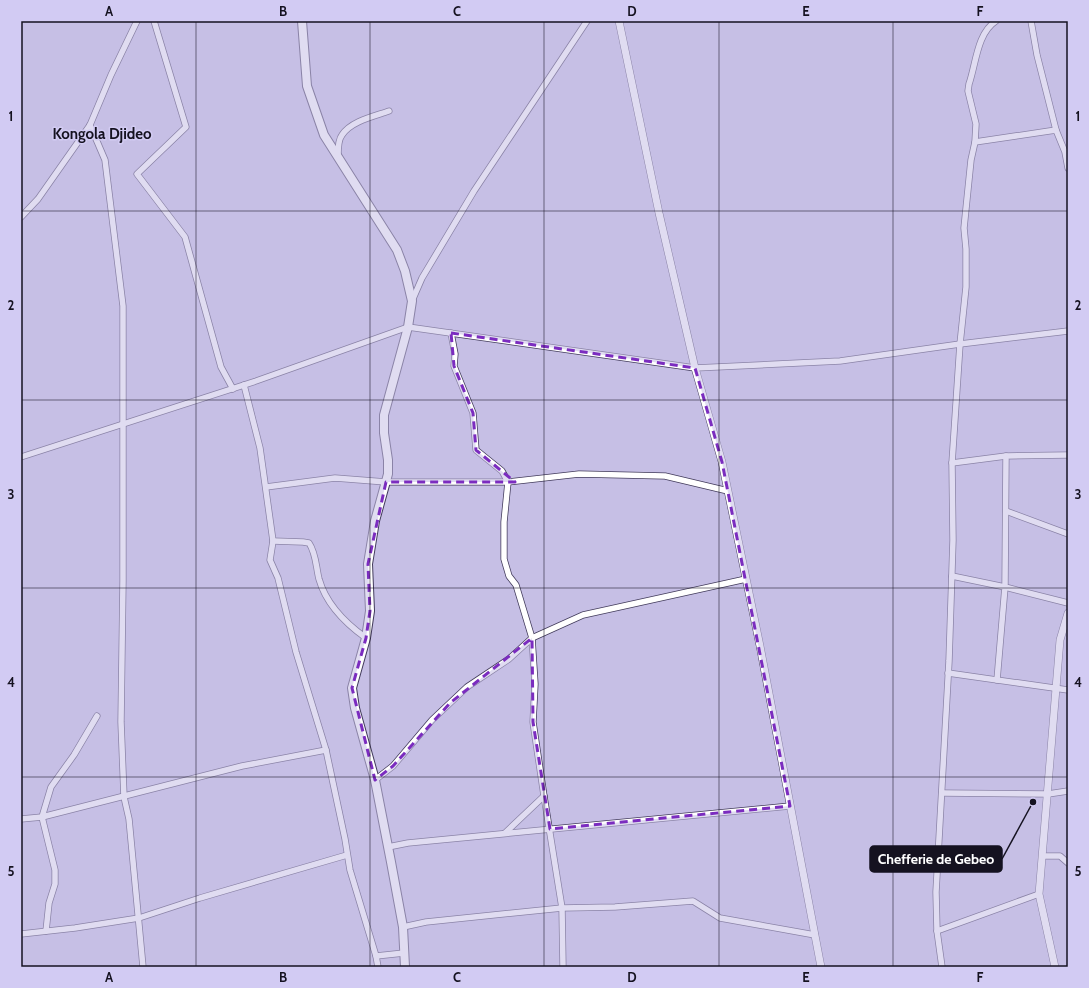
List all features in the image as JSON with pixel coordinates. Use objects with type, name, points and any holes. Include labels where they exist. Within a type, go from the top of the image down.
[{"type":"main road","points":[[302,21],[307,86],[324,135],[397,250],[406,271],[412,301],[408,327],[384,415],[384,433],[388,460],[386,482],[375,521],[368,564],[370,611],[366,638],[354,681],[353,696],[375,780],[388,847],[403,927],[405,967]]},
{"type":"street","points":[[21,217],[38,199],[90,125],[111,75],[137,21]]},
{"type":"street","points":[[154,21],[186,127],[137,174],[185,237],[221,367],[233,389]]},
{"type":"street","points":[[412,301],[422,278],[474,191],[587,21]]},
{"type":"street","points":[[619,21],[659,213],[695,368],[722,462],[821,967]]},
{"type":"street","points":[[942,967],[937,931],[936,892],[952,576],[952,463],[960,344],[966,287],[966,249],[964,228],[976,124],[968,92],[983,36],[996,21]]},
{"type":"street","points":[[1031,21],[1036,55],[1056,130],[1065,152],[1068,168]]},
{"type":"street","points":[[338,158],[342,135],[362,120],[389,111]]},
{"type":"street","points":[[90,125],[105,160],[123,306],[123,581],[120,722],[124,797],[129,819],[139,918],[142,967]]},
{"type":"street","points":[[975,142],[1056,130]]},
{"type":"street","points":[[21,457],[233,389],[408,327],[695,368],[840,361],[960,344],[1068,332]]},
{"type":"street","points":[[451,333],[454,366],[473,413],[476,450],[502,471],[508,482],[504,522],[504,559],[509,576],[516,585],[532,638],[535,684],[533,722],[562,908],[563,967]]},
{"type":"street","points":[[244,385],[260,448],[266,487],[273,541],[270,560],[278,578],[296,652],[326,750],[347,855],[378,967]]},
{"type":"street","points":[[952,463],[1006,456],[1068,455]]},
{"type":"street","points":[[997,680],[1005,587],[1006,456]]},
{"type":"street","points":[[266,487],[330,478],[386,482],[508,482],[579,474],[665,476],[728,491]]},
{"type":"street","points":[[1006,510],[1068,534]]},
{"type":"street","points":[[273,541],[309,543],[313,549],[320,582],[337,613],[347,625],[366,638]]},
{"type":"street","points":[[952,576],[1005,587],[1068,603]]},
{"type":"street","points":[[375,780],[393,766],[432,720],[467,687],[509,659],[532,638],[583,615],[746,579]]},
{"type":"street","points":[[1055,967],[1039,894],[1060,636],[1068,613]]},
{"type":"street","points":[[948,673],[1068,690]]},
{"type":"street","points":[[46,931],[49,904],[55,884],[55,870],[42,817],[51,787],[74,755],[97,716]]},
{"type":"street","points":[[21,819],[42,817],[242,766],[326,750]]},
{"type":"street","points":[[942,794],[1048,794],[1068,791]]},
{"type":"street","points":[[505,833],[544,796]]},
{"type":"street","points":[[388,847],[408,843],[505,833],[790,806]]},
{"type":"street","points":[[21,934],[139,918],[200,898],[347,855]]},
{"type":"street","points":[[1043,856],[1060,856],[1068,862]]},
{"type":"street","points":[[937,931],[1039,894]]},
{"type":"street","points":[[403,927],[426,922],[562,908],[615,907],[693,901],[720,918],[815,935]]},
{"type":"street","points":[[376,956],[404,953]]},
{"type":"highlighted area","points":[[451,333],[695,368],[722,462],[790,806],[550,829],[533,722],[532,638],[450,703],[393,766],[375,780],[352,688],[366,638],[370,611],[368,564],[386,482],[515,482],[476,450],[473,413],[454,366]]},
{"type":"place","name":"Chefferie de Gebeo","points":[[1033,802]]},
{"type":"district","name":"Kongola Djideo","points":[[102,134]]}]
